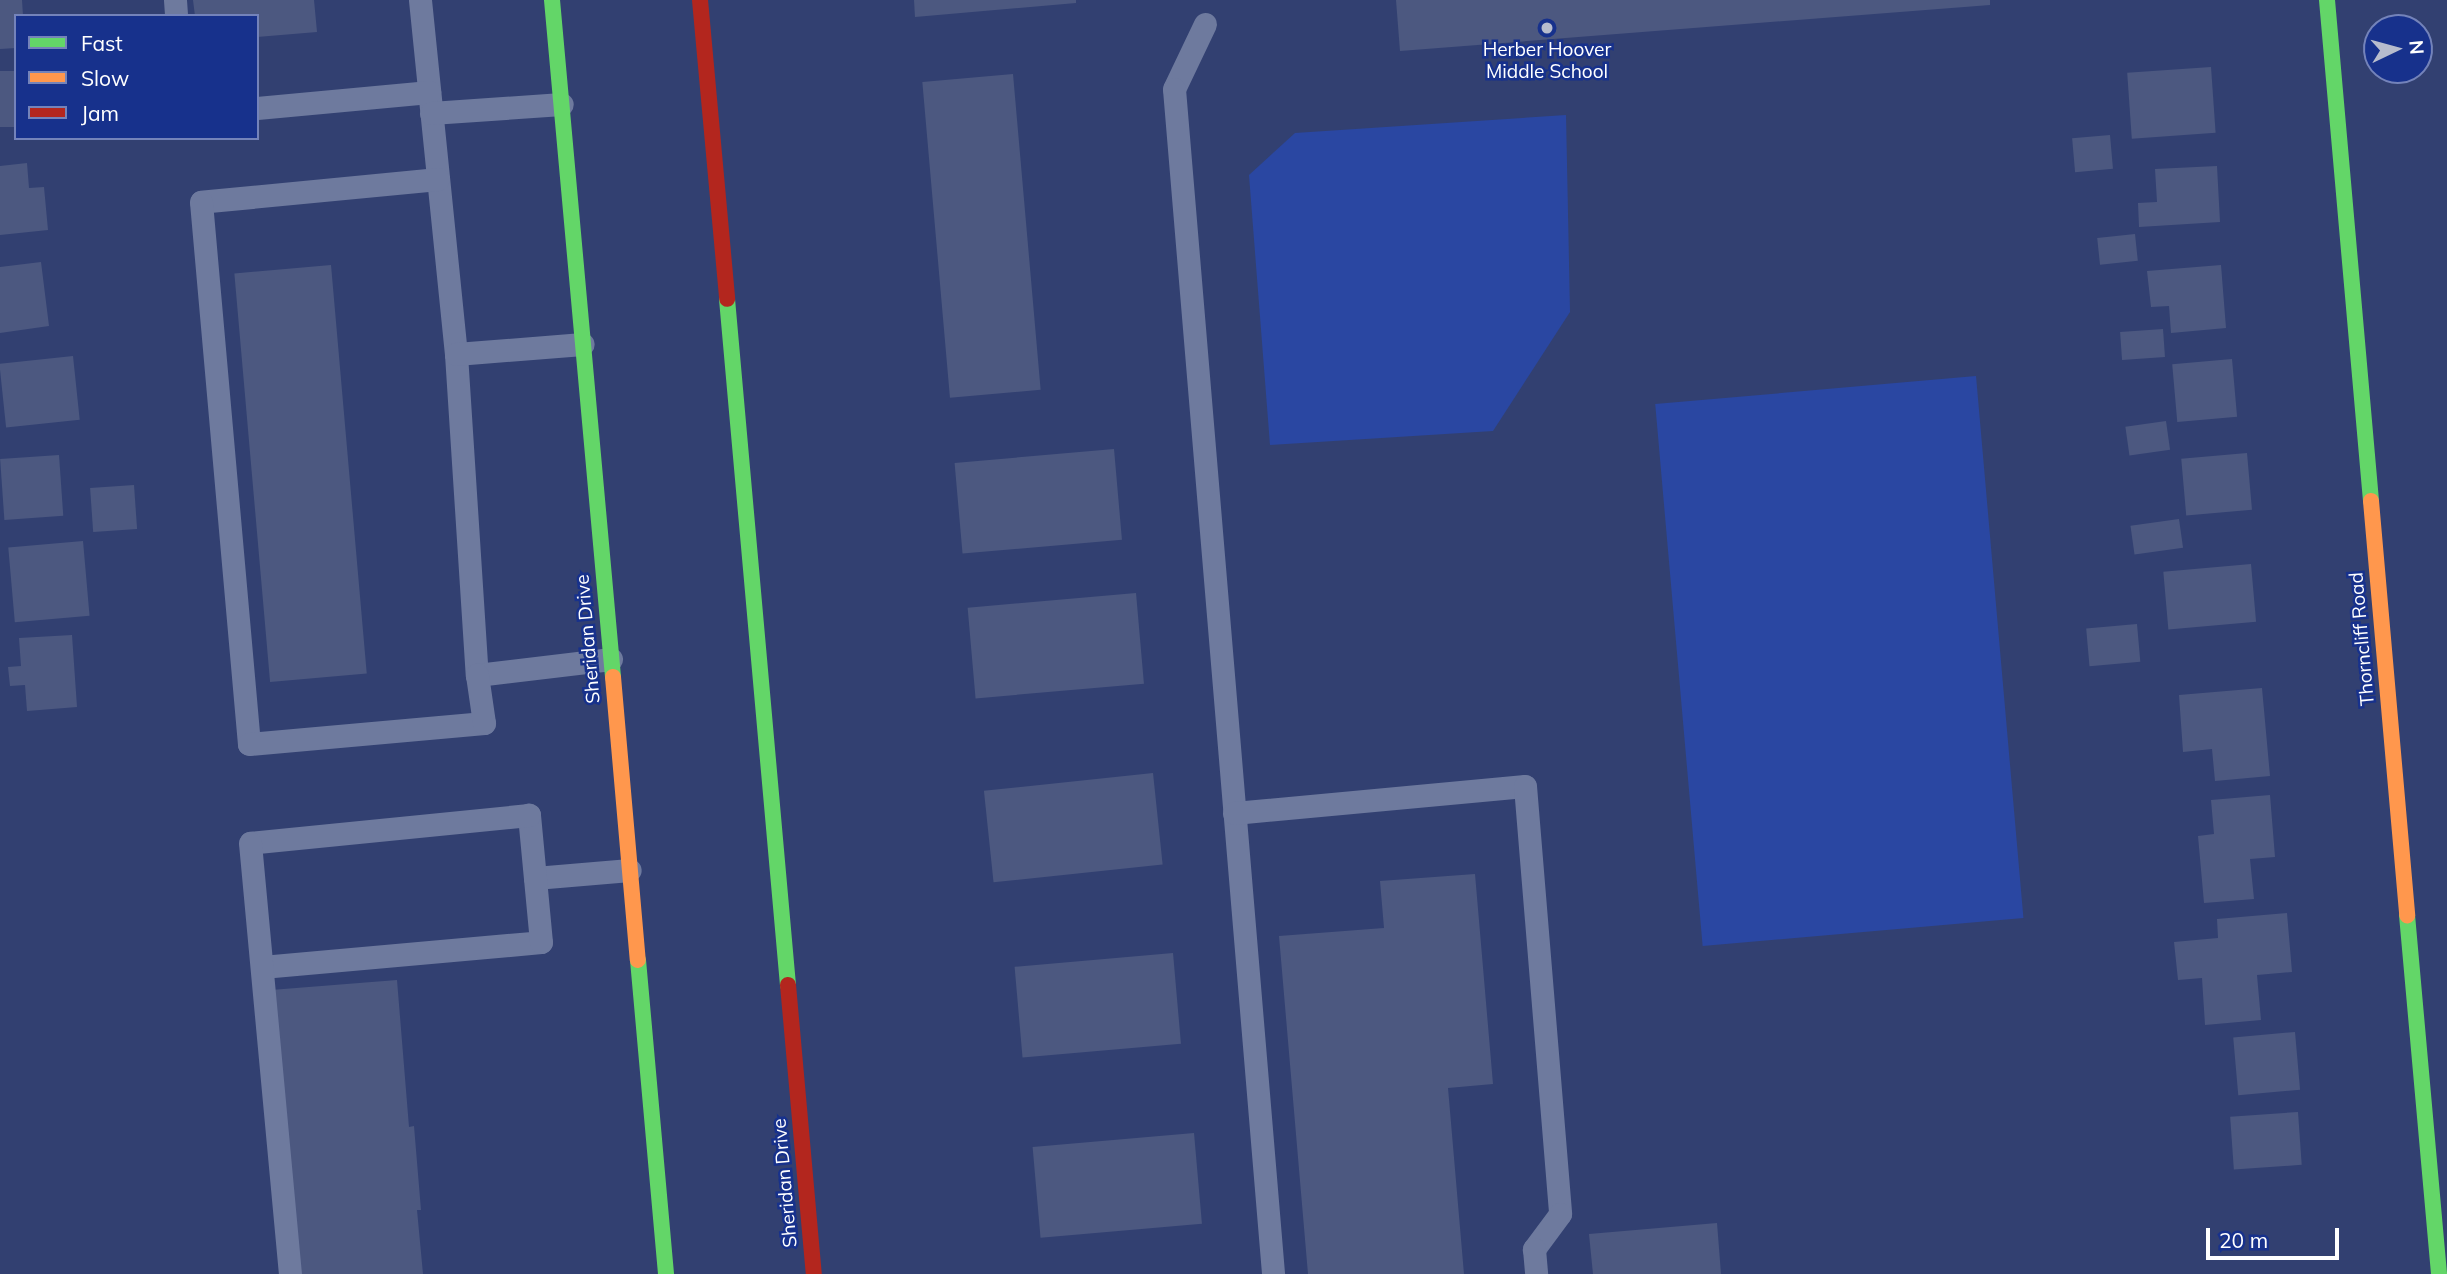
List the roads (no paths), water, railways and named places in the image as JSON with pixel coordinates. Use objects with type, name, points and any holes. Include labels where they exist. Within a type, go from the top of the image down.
[{"type":"main road","name":"Sheridan Drive","points":[[552,0],[666,1274]]},
{"type":"main road","name":"Sheridan Drive","points":[[700,0],[814,1274]]},
{"type":"main road","name":"Thorncliff Road","points":[[2327,0],[2438,1274]]},
{"type":"lane","points":[[421,0],[456,354],[477,675],[484,723],[249,744],[201,202],[438,179]]},
{"type":"lane","points":[[1205,24],[1174,89],[1273,1274]]},
{"type":"lane","points":[[259,108],[430,102],[562,104]]},
{"type":"lane","points":[[456,354],[583,344]]},
{"type":"lane","points":[[477,675],[611,659]]},
{"type":"lane","points":[[1234,814],[1524,786],[1560,1214],[1534,1249],[1536,1274]]},
{"type":"lane","points":[[262,967],[541,942],[529,815],[250,843],[290,1274]]},
{"type":"lane","points":[[535,878],[630,870]]},
{"type":"place","name":"Herber Hoover Middle School","points":[[1547,28]]}]
